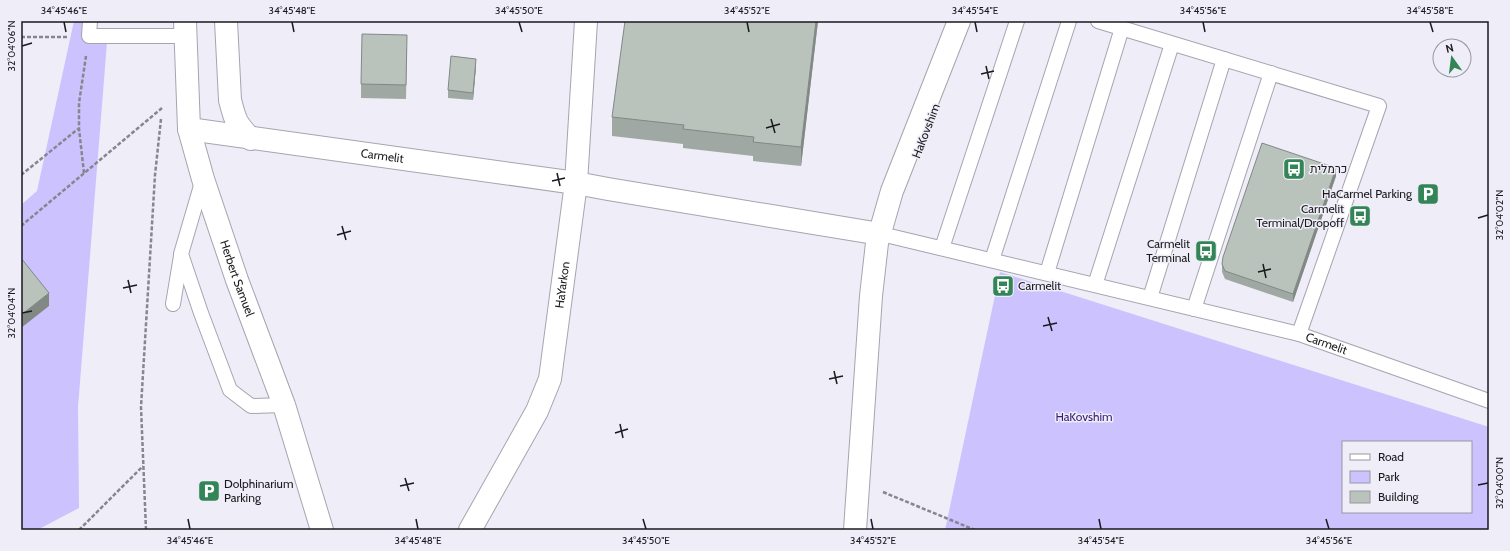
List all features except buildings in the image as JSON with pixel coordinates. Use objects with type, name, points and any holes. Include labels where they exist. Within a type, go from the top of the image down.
[{"type":"street","points":[[226,21],[230,100],[238,126],[251,138]]},
{"type":"street","name":"HaYarkon","points":[[470,530],[537,411],[550,379],[576,183],[586,21]]},
{"type":"street","name":"HaKovshim","points":[[855,530],[871,296],[877,243],[884,235],[892,191],[959,21]]},
{"type":"street","name":"Herbert Samuel","points":[[186,29],[189,130],[203,179],[236,280],[284,405],[322,530]]},
{"type":"street","name":"Carmelit","points":[[189,130],[576,183],[884,235]]},
{"type":"lane","points":[[90,21],[89,36],[186,29]]},
{"type":"lane","name":"HaKovshim","points":[[864,530],[884,235],[902,194],[970,21]]},
{"type":"lane","points":[[942,248],[1017,21]]},
{"type":"lane","points":[[992,260],[1069,21]]},
{"type":"lane","points":[[1098,21],[1379,106],[1299,334]]},
{"type":"lane","points":[[1047,273],[1122,28]]},
{"type":"lane","points":[[1095,285],[1172,44]]},
{"type":"lane","points":[[1150,298],[1224,59]]},
{"type":"lane","points":[[1194,309],[1271,73]]},
{"type":"lane","points":[[173,304],[181,254],[203,179]]},
{"type":"lane","name":"Carmelit","points":[[884,235],[1299,334],[1489,402]]},
{"type":"lane","points":[[181,254],[200,313],[230,390],[251,406],[284,405]]},
{"type":"path","points":[[21,37],[89,36],[79,103],[79,129],[84,173]]},
{"type":"path","points":[[21,226],[162,108],[155,175],[142,391],[146,530]]},
{"type":"path","points":[[21,175],[79,129]]},
{"type":"path","points":[[79,530],[143,466]]},
{"type":"path","points":[[867,486],[975,530]]},
{"type":"green space","points":[[74,21],[92,21],[107,42],[78,407],[79,508],[37,530],[21,530],[21,205],[37,191]]},
{"type":"green space","name":"HaKovshim","points":[[1000,272],[1489,427],[1489,530],[945,530]]},
{"type":"place","name":"כרמלית","points":[[1294,169]]},
{"type":"place","name":"HaCarmel Parking","points":[[1428,194]]},
{"type":"place","name":"Carmelit Terminal/Dropoff","points":[[1360,216]]},
{"type":"place","name":"Carmelit Terminal","points":[[1206,251]]},
{"type":"place","name":"Carmelit","points":[[1003,286]]},
{"type":"place","name":"Dolphinarium Parking","points":[[209,491]]}]
